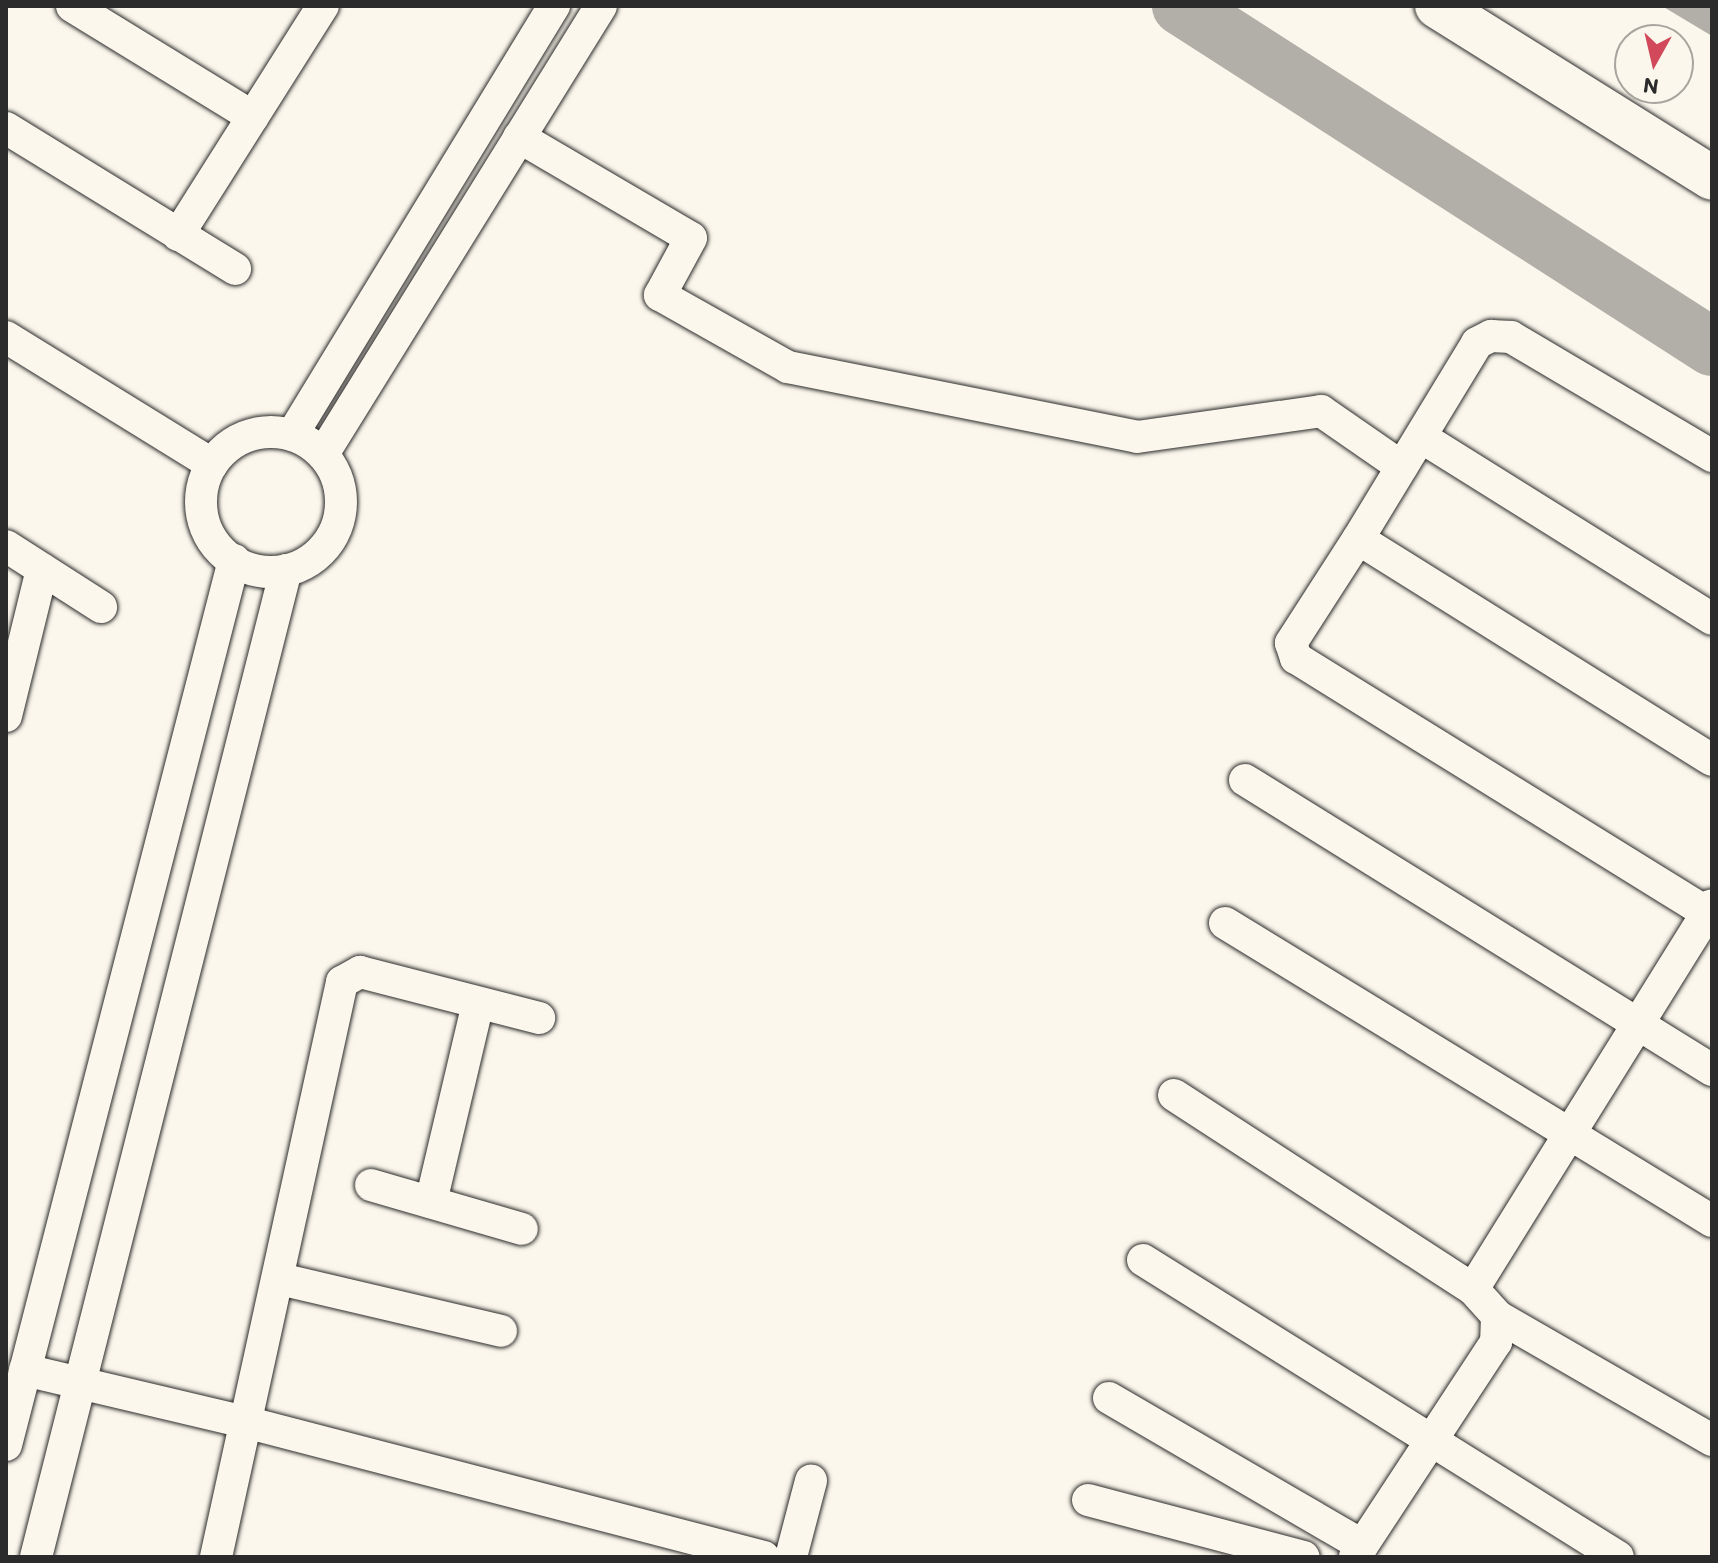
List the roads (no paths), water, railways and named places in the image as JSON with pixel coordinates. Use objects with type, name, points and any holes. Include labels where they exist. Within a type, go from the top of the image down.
[{"type":"main road","points":[[1437,6],[1712,178]]},
{"type":"street","points":[[72,6],[253,117]]},
{"type":"street","points":[[178,235],[322,6]]},
{"type":"street","points":[[292,435],[554,6]]},
{"type":"street","points":[[323,454],[601,6]]},
{"type":"street","points":[[6,128],[235,269]]},
{"type":"street","points":[[519,137],[691,238],[660,295],[788,367],[1137,437],[1321,411],[1402,467]]},
{"type":"street","points":[[1473,1289],[1710,911],[1296,658],[1290,649],[1295,635],[1358,539],[1477,343],[1491,336],[1511,337],[1712,456]]},
{"type":"street","points":[[6,337],[212,464]]},
{"type":"street","points":[[292,435],[323,454],[340,487],[338,523],[318,553],[286,570],[250,568],[219,549],[203,517],[202,490],[212,464],[247,437],[292,435]]},
{"type":"street","points":[[1421,437],[1712,619]]},
{"type":"street","points":[[1358,539],[1712,760]]},
{"type":"street","points":[[6,546],[101,607]]},
{"type":"street","points":[[6,1445],[234,560]]},
{"type":"street","points":[[6,716],[15,640],[42,569]]},
{"type":"street","points":[[36,1557],[286,570]]},
{"type":"street","points":[[1245,780],[1712,1070]]},
{"type":"street","points":[[1225,923],[1712,1221]]},
{"type":"street","points":[[216,1557],[249,1423],[342,982],[360,972],[539,1018]]},
{"type":"street","points":[[431,1202],[478,1003]]},
{"type":"street","points":[[1174,1095],[1473,1289],[1497,1316],[1712,1440]]},
{"type":"street","points":[[371,1185],[522,1229]]},
{"type":"street","points":[[1143,1260],[1432,1437],[1629,1551]]},
{"type":"street","points":[[280,1279],[501,1331]]},
{"type":"street","points":[[1109,1398],[1358,1551],[1496,1342],[1497,1316]]},
{"type":"street","points":[[25,1370],[249,1423],[764,1557]]},
{"type":"street","points":[[791,1557],[811,1481]]},
{"type":"street","points":[[1088,1500],[1304,1557]]},
{"type":"waterway","points":[[1181,6],[1712,347]]}]
